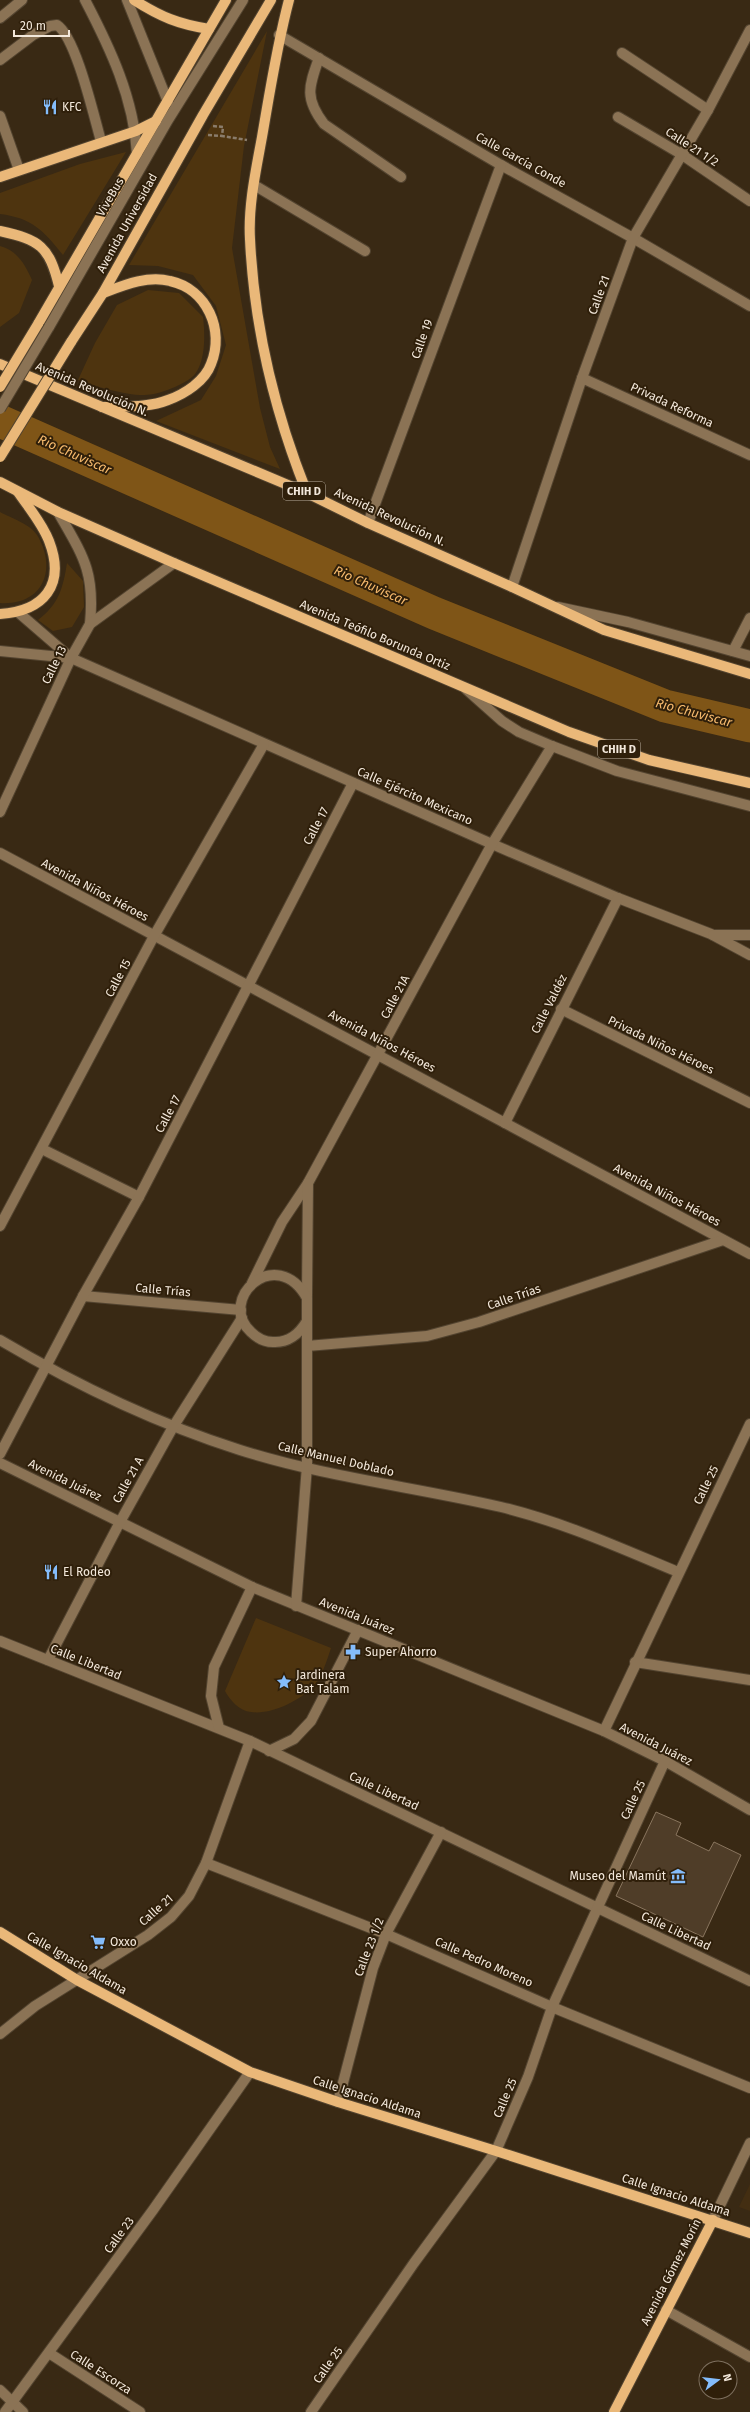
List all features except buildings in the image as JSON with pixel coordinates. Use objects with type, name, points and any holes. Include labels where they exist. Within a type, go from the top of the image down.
[{"type":"main road","points":[[134,0],[158,15],[178,24],[209,29]]},
{"type":"main road","points":[[0,387],[168,102],[226,0]]},
{"type":"main road","name":"Avenida Universidad","points":[[0,457],[103,293],[202,115],[272,0]]},
{"type":"main road","points":[[288,0],[279,35],[261,142],[254,185],[249,238],[258,321],[293,457],[307,492]]},
{"type":"main road","points":[[0,177],[136,130],[156,121]]},
{"type":"main road","points":[[0,231],[24,236],[40,245],[53,261],[59,286]]},
{"type":"main road","points":[[99,407],[147,406],[167,401],[183,394],[199,382],[211,365],[216,348],[216,330],[210,313],[202,299],[185,285],[169,280],[144,280],[125,284],[103,293]]},
{"type":"main road","name":"Avenida Revolución N.","points":[[0,364],[99,407],[307,492],[368,523],[604,630],[750,674]]},
{"type":"main road","name":"Avenida Teófilo Borunda Ortiz","points":[[0,482],[58,512],[174,564],[493,701],[569,732],[649,760],[750,783]]},
{"type":"main road","points":[[0,614],[19,613],[34,606],[48,593],[53,581],[55,566],[49,542],[38,520],[17,490]]},
{"type":"main road","name":"Calle Ignacio Aldama","points":[[0,1932],[77,1980],[250,2072],[338,2102],[750,2233]]},
{"type":"main road","name":"Avenida Gómez Morín","points":[[614,2412],[713,2220]]},
{"type":"street","points":[[0,18],[22,0]]},
{"type":"street","points":[[84,0],[108,44],[118,70],[136,130],[137,154]]},
{"type":"street","points":[[127,0],[168,102]]},
{"type":"street","name":"ViveBus","points":[[0,409],[168,120],[244,0]]},
{"type":"street","points":[[0,60],[42,30],[57,25],[63,29],[69,37],[101,141]]},
{"type":"street","name":"Calle 21","points":[[512,587],[582,378],[633,238],[708,110],[750,30]]},
{"type":"street","name":"Calle García Conde","points":[[279,35],[501,165],[633,238],[750,306]]},
{"type":"street","points":[[622,53],[708,110]]},
{"type":"street","points":[[319,58],[309,86],[312,107],[324,124],[401,178]]},
{"type":"street","points":[[0,116],[19,170]]},
{"type":"street","name":"Calle 21 1/2","points":[[618,117],[681,154],[750,201]]},
{"type":"street","name":"Calle 19","points":[[368,523],[501,165]]},
{"type":"street","points":[[254,185],[365,251]]},
{"type":"street","name":"Privada Reforma","points":[[582,378],[750,455]]},
{"type":"street","points":[[58,512],[85,562],[91,581],[92,600],[90,624]]},
{"type":"street","name":"Calle 13","points":[[0,812],[70,658],[90,624],[174,564]]},
{"type":"street","points":[[553,606],[628,622],[750,656]]},
{"type":"street","points":[[19,613],[70,658]]},
{"type":"street","points":[[733,651],[750,618]]},
{"type":"street","points":[[0,651],[70,658]]},
{"type":"street","name":"Calle Ejército Mexicano","points":[[70,658],[492,844],[618,898],[711,934],[750,955]]},
{"type":"street","points":[[465,688],[502,721],[519,732],[552,746],[617,771],[750,806]]},
{"type":"street","name":"Calle 15","points":[[0,1226],[154,936],[264,744]]},
{"type":"street","name":"Calle 21A","points":[[252,1283],[282,1222],[308,1183],[492,844],[552,746]]},
{"type":"street","name":"Calle 17","points":[[0,1454],[46,1368],[82,1296],[140,1197],[353,783]]},
{"type":"street","name":"Avenida Niños Héroes","points":[[0,853],[154,936],[250,985],[750,1254]]},
{"type":"street","name":"Calle Valdéz","points":[[505,1123],[618,898]]},
{"type":"street","points":[[711,934],[750,935]]},
{"type":"street","name":"Privada Niños Héroes","points":[[561,1009],[750,1103]]},
{"type":"street","points":[[42,1149],[140,1197]]},
{"type":"street","points":[[296,1606],[307,1466],[307,1321],[309,1310],[307,1298],[308,1183]]},
{"type":"street","name":"Calle Trías","points":[[307,1346],[427,1336],[479,1322],[723,1240]]},
{"type":"street","points":[[307,1298],[301,1287],[290,1278],[277,1274],[264,1276],[252,1283],[242,1300],[241,1314],[248,1329],[256,1338],[268,1342],[280,1342],[291,1339],[300,1331],[307,1321]]},
{"type":"street","name":"Calle Trías","points":[[82,1296],[241,1314]]},
{"type":"street","name":"Calle 21 A","points":[[48,1660],[120,1522],[173,1427],[241,1314]]},
{"type":"street","name":"Calle Manuel Doblado","points":[[0,1340],[46,1368],[119,1404],[173,1427],[241,1450],[307,1466],[502,1507],[560,1523],[678,1572]]},
{"type":"street","name":"Calle 25","points":[[604,1731],[635,1662],[750,1424]]},
{"type":"street","name":"Avenida Juárez","points":[[0,1463],[252,1587],[604,1731],[665,1761],[750,1810]]},
{"type":"street","points":[[219,1728],[211,1696],[214,1667],[252,1587]]},
{"type":"street","points":[[269,1751],[294,1739],[311,1722],[358,1630]]},
{"type":"street","name":"Calle Libertad","points":[[0,1641],[250,1741],[750,1981]]},
{"type":"street","points":[[635,1662],[750,1680]]},
{"type":"street","name":"Calle 21","points":[[0,2034],[35,2006],[148,1935],[171,1917],[189,1896],[206,1862],[250,1741]]},
{"type":"street","name":"Calle 25","points":[[311,2412],[414,2263],[496,2151],[528,2077],[552,2007],[665,1761]]},
{"type":"street","name":"Calle 23 1/2","points":[[338,2102],[372,1968],[386,1934],[441,1832]]},
{"type":"street","name":"Calle Pedro Moreno","points":[[206,1862],[386,1934],[552,2007],[750,2088]]},
{"type":"street","name":"Calle 23","points":[[5,2412],[153,2210],[250,2072]]},
{"type":"street","name":"Avenida Gómez Morín","points":[[713,2220],[750,2143]]},
{"type":"street","points":[[666,2310],[750,2356]]},
{"type":"street","name":"Calle Escorza","points":[[49,2353],[140,2412]]},
{"type":"street","points":[[0,2390],[23,2412]]},
{"type":"path","points":[[208,125],[223,128],[222,136],[261,142]]},
{"type":"shaded area","points":[[267,31],[244,146],[232,248],[260,408],[270,447],[280,469],[156,421],[201,400],[216,376],[226,345],[216,306],[193,275],[158,266],[129,265]]},
{"type":"shaded area","points":[[126,152],[63,255],[43,232],[29,222],[0,214],[0,193],[80,164]]},
{"type":"shaded area","points":[[0,246],[12,251],[20,259],[32,280],[19,313],[0,327]]},
{"type":"shaded area","points":[[148,290],[179,293],[203,317],[203,354],[199,368],[195,374],[186,382],[151,395],[138,395],[121,392],[102,388],[78,380],[95,343],[117,305]]},
{"type":"shaded area","points":[[0,512],[25,524],[34,531],[43,548],[46,560],[46,572],[42,583],[36,592],[27,598],[15,602],[0,603]]},
{"type":"shaded area","points":[[67,563],[83,581],[84,607],[72,627],[53,631],[38,620],[51,608],[59,595],[64,580]]},
{"type":"shaded area","points":[[256,1618],[331,1648],[322,1673],[313,1687],[307,1692],[293,1702],[276,1709],[251,1712],[243,1710],[239,1707],[229,1698],[225,1691]]},
{"type":"shaded area","points":[[750,2184],[750,2211],[739,2207]]},
{"type":"waterway","name":"Rio Chuviscar","points":[[0,421],[434,613],[665,706],[750,726]]},
{"type":"place","name":"KFC","points":[[50,107]]},
{"type":"place","name":"El Rodeo","points":[[51,1572]]},
{"type":"place","name":"Super Ahorro","points":[[353,1652]]},
{"type":"place","name":"Jardinera Bat Talam","points":[[284,1682]]},
{"type":"place","name":"Museo del Mamút","points":[[678,1876]]},
{"type":"place","name":"Oxxo","points":[[98,1942]]}]
